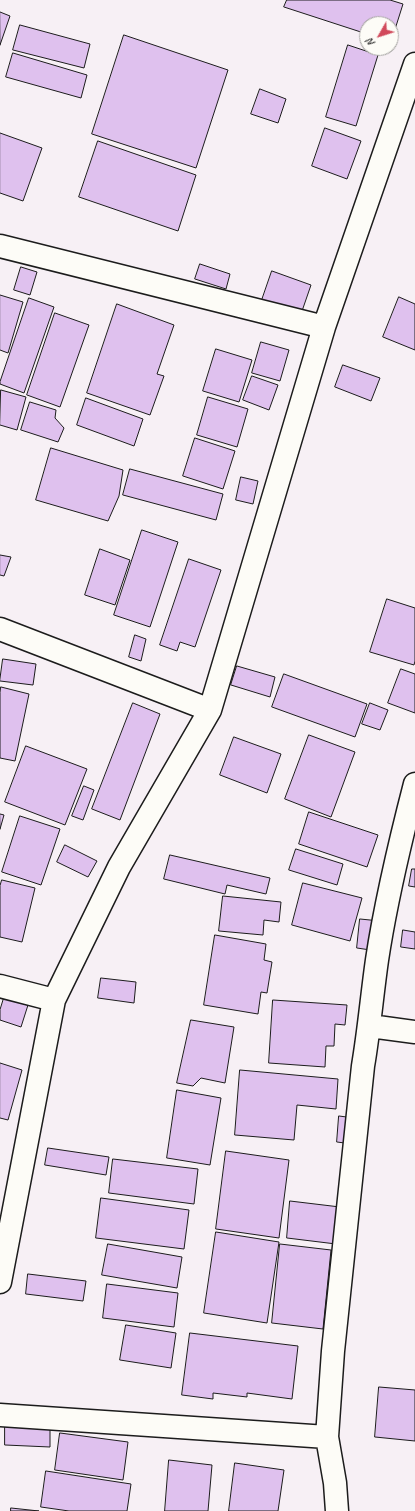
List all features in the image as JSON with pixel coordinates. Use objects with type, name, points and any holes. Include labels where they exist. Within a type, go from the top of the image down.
[{"type":"street","points":[[0,1282],[54,1000],[119,867],[210,710],[324,327],[415,64]]},
{"type":"street","points":[[0,246],[324,327]]},
{"type":"street","points":[[0,629],[210,710]]},
{"type":"street","points":[[337,1511],[335,1483],[327,1437],[333,1351],[362,1074],[370,1026],[377,960],[396,858],[415,784]]},
{"type":"street","points":[[0,986],[54,1000]]},
{"type":"street","points":[[370,1026],[415,1032]]},
{"type":"street","points":[[0,1414],[327,1437]]},
{"type":"building","points":[[287,0],[390,0],[403,4],[399,17],[359,16],[359,31],[284,7]]},
{"type":"building","points":[[0,12],[10,16],[0,45]]},
{"type":"building","points":[[20,25],[90,44],[84,68],[13,50]]},
{"type":"building","points":[[124,35],[228,70],[196,168],[92,134]]},
{"type":"building","points":[[348,45],[359,49],[359,56],[378,56],[356,126],[326,117]]},
{"type":"building","points":[[13,53],[87,75],[81,98],[6,77]]},
{"type":"building","points":[[260,89],[286,99],[278,123],[251,114]]},
{"type":"building","points":[[325,128],[361,141],[347,179],[312,166]]},
{"type":"building","points":[[0,133],[42,148],[23,201],[0,193]]},
{"type":"building","points":[[98,141],[196,175],[178,231],[79,197]]},
{"type":"building","points":[[200,264],[230,274],[226,289],[195,279]]},
{"type":"building","points":[[21,267],[37,272],[30,295],[14,290]]},
{"type":"building","points":[[272,271],[311,285],[301,314],[262,300]]},
{"type":"building","points":[[0,295],[23,302],[8,353],[0,350]]},
{"type":"building","points":[[399,297],[415,304],[415,350],[383,337]]},
{"type":"building","points":[[29,298],[54,307],[24,393],[0,384],[0,382]]},
{"type":"building","points":[[117,304],[174,325],[157,374],[164,376],[150,415],[87,393]]},
{"type":"building","points":[[55,313],[89,325],[60,407],[27,395]]},
{"type":"building","points":[[261,342],[289,350],[280,381],[252,373]]},
{"type":"building","points":[[216,349],[252,360],[239,402],[203,391]]},
{"type":"building","points":[[343,365],[380,378],[371,401],[335,387]]},
{"type":"building","points":[[252,376],[278,385],[269,410],[243,400]]},
{"type":"building","points":[[1,390],[26,397],[17,430],[0,425]]},
{"type":"building","points":[[208,397],[248,409],[237,447],[197,435]]},
{"type":"building","points":[[86,398],[143,419],[134,446],[77,425]]},
{"type":"building","points":[[30,402],[56,410],[55,418],[64,428],[58,442],[21,430]]},
{"type":"building","points":[[195,438],[235,451],[223,489],[183,476]]},
{"type":"building","points":[[51,448],[123,470],[119,496],[108,521],[36,500]]},
{"type":"building","points":[[130,469],[223,494],[216,520],[123,495]]},
{"type":"building","points":[[241,477],[258,481],[253,504],[236,500]]},
{"type":"building","points":[[142,530],[178,542],[150,627],[114,615]]},
{"type":"building","points":[[100,549],[130,560],[115,605],[85,595]]},
{"type":"building","points":[[0,555],[11,557],[4,576],[0,575]]},
{"type":"building","points":[[189,559],[221,570],[195,647],[180,642],[177,651],[160,645]]},
{"type":"building","points":[[387,599],[415,608],[414,665],[370,652]]},
{"type":"building","points":[[135,635],[146,639],[141,661],[129,657]]},
{"type":"building","points":[[3,659],[36,664],[33,685],[0,681]]},
{"type":"building","points":[[237,666],[275,677],[270,697],[231,685]]},
{"type":"building","points":[[401,669],[415,674],[415,713],[388,703]]},
{"type":"building","points":[[284,674],[367,704],[355,737],[272,707]]},
{"type":"building","points":[[1,687],[29,694],[15,761],[0,758]]},
{"type":"building","points":[[133,703],[160,714],[120,820],[92,809]]},
{"type":"building","points":[[370,703],[388,710],[380,730],[362,724]]},
{"type":"building","points":[[309,735],[355,752],[331,817],[285,799]]},
{"type":"building","points":[[234,737],[281,754],[267,793],[220,775]]},
{"type":"building","points":[[26,746],[87,769],[65,825],[5,802]]},
{"type":"building","points":[[84,786],[94,790],[83,820],[72,816]]},
{"type":"building","points":[[309,812],[378,835],[367,867],[299,844]]},
{"type":"building","points":[[0,814],[4,815],[0,829]]},
{"type":"building","points":[[20,816],[60,829],[41,885],[2,872]]},
{"type":"building","points":[[65,845],[97,861],[88,877],[57,862]]},
{"type":"building","points":[[296,849],[343,864],[337,885],[289,870]]},
{"type":"building","points":[[170,855],[270,878],[266,894],[227,885],[225,894],[164,879]]},
{"type":"building","points":[[412,869],[415,869],[415,887],[409,886]]},
{"type":"building","points":[[2,880],[35,888],[22,942],[0,937],[0,886]]},
{"type":"building","points":[[303,883],[362,898],[350,941],[292,925]]},
{"type":"building","points":[[223,896],[281,902],[279,922],[264,920],[263,935],[219,931]]},
{"type":"building","points":[[360,919],[380,921],[377,951],[357,948]]},
{"type":"building","points":[[403,930],[415,932],[415,949],[401,947]]},
{"type":"building","points":[[215,935],[266,944],[264,960],[272,962],[267,993],[261,992],[258,1014],[204,1005]]},
{"type":"building","points":[[101,978],[136,982],[134,1003],[98,998]]},
{"type":"building","points":[[4,998],[28,1005],[21,1027],[0,1020],[0,1010]]},
{"type":"building","points":[[273,1000],[347,1005],[345,1025],[335,1024],[334,1046],[326,1046],[325,1067],[269,1063]]},
{"type":"building","points":[[191,1020],[234,1027],[225,1083],[201,1078],[193,1086],[177,1083]]},
{"type":"building","points":[[0,1063],[22,1070],[8,1120],[0,1118]]},
{"type":"building","points":[[240,1070],[338,1079],[336,1109],[297,1105],[294,1140],[235,1135]]},
{"type":"building","points":[[177,1090],[221,1098],[210,1165],[167,1158]]},
{"type":"building","points":[[339,1116],[354,1118],[352,1144],[337,1142]]},
{"type":"building","points":[[48,1148],[109,1157],[106,1175],[45,1165]]},
{"type":"building","points":[[226,1151],[289,1160],[279,1238],[216,1229]]},
{"type":"building","points":[[113,1159],[198,1169],[194,1204],[109,1193]]},
{"type":"building","points":[[101,1198],[189,1210],[184,1249],[96,1238]]},
{"type":"building","points":[[290,1201],[340,1207],[336,1244],[287,1238]]},
{"type":"building","points":[[216,1232],[279,1242],[267,1323],[204,1313]]},
{"type":"building","points":[[108,1244],[182,1257],[177,1288],[102,1275]]},
{"type":"building","points":[[280,1244],[331,1250],[323,1329],[272,1323]]},
{"type":"building","points":[[28,1274],[86,1281],[83,1301],[26,1294]]},
{"type":"building","points":[[107,1284],[178,1293],[174,1327],[103,1318]]},
{"type":"building","points":[[126,1325],[176,1333],[171,1368],[120,1360]]},
{"type":"building","points":[[190,1333],[298,1346],[292,1399],[247,1393],[247,1397],[213,1393],[213,1399],[182,1395]]},
{"type":"building","points":[[379,1387],[415,1390],[415,1441],[375,1437]]},
{"type":"building","points":[[5,1425],[50,1427],[50,1447],[5,1445]]},
{"type":"building","points":[[60,1433],[128,1442],[123,1480],[55,1470]]},
{"type":"building","points":[[169,1460],[212,1465],[208,1511],[165,1511]]},
{"type":"building","points":[[235,1463],[284,1470],[278,1511],[229,1511]]},
{"type":"building","points":[[46,1471],[131,1484],[127,1511],[69,1511],[41,1507]]},
{"type":"building","points":[[11,1508],[39,1511],[11,1511]]}]
